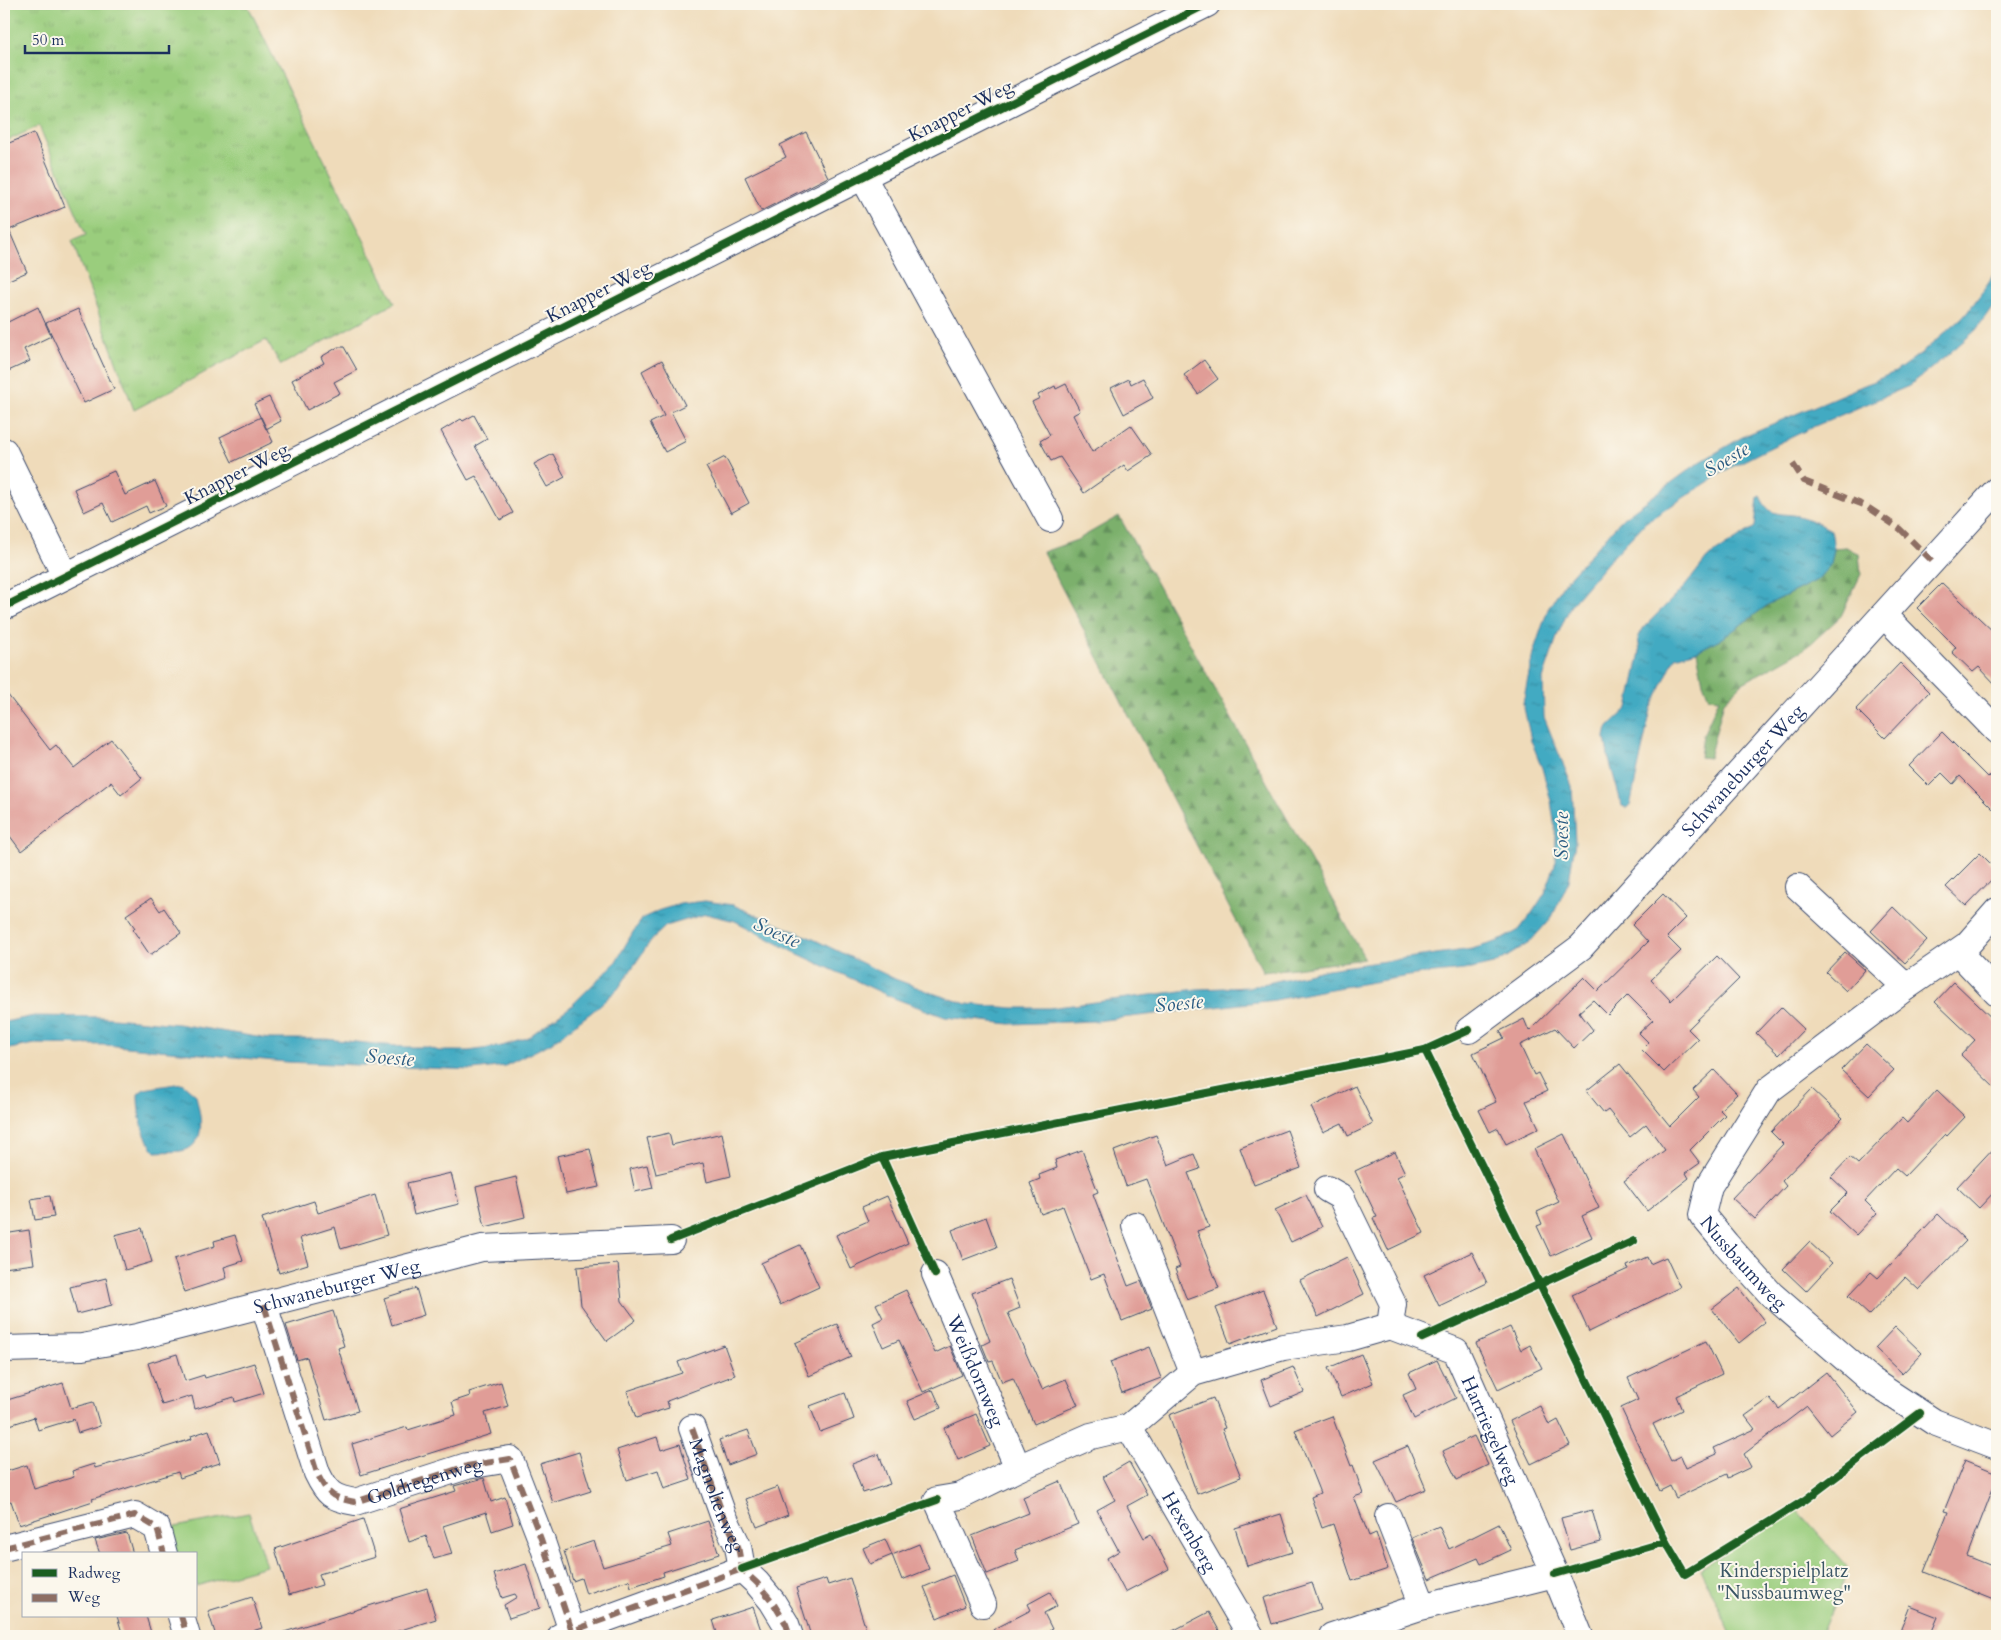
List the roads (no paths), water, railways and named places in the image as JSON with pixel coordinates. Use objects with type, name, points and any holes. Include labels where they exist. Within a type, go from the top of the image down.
[{"type":"street","name":"Knapper Weg","points":[[4,607],[1207,4]]},
{"type":"street","points":[[863,177],[1050,519]]},
{"type":"street","points":[[4,451],[65,576]]},
{"type":"street","name":"Schwaneburger Weg","points":[[1469,1030],[1581,947],[1997,490]]},
{"type":"street","points":[[1884,615],[1997,731]]},
{"type":"street","points":[[1798,887],[1906,987]]},
{"type":"street","name":"Nussbaumweg","points":[[1997,911],[1967,945],[1906,987],[1769,1090],[1709,1186],[1702,1215],[1771,1294],[1870,1380],[1934,1422],[1997,1446]]},
{"type":"street","points":[[1958,952],[1997,993]]},
{"type":"street","points":[[983,1604],[937,1500],[961,1496],[1018,1468],[1091,1436],[1129,1427],[1193,1373],[1283,1347],[1348,1338],[1390,1326],[1393,1304],[1341,1197],[1327,1189]]},
{"type":"street","points":[[1135,1225],[1193,1373]]},
{"type":"street","name":"Schwaneburger Weg","points":[[4,1349],[82,1347],[138,1336],[482,1248],[671,1240]]},
{"type":"street","name":"Weißdornweg","points":[[935,1274],[1018,1468]]},
{"type":"street","name":"Goldregenweg","points":[[264,1305],[317,1473],[322,1484],[335,1499],[355,1502],[467,1466],[510,1459],[541,1539],[567,1633]]},
{"type":"street","name":"Hartriegelweg","points":[[1390,1326],[1456,1351],[1555,1574],[1580,1636]]},
{"type":"street","name":"Hexenberg","points":[[1129,1427],[1251,1636]]},
{"type":"street","name":"Magnolienweg","points":[[692,1428],[723,1515],[738,1546],[742,1569],[757,1583],[772,1602],[786,1624],[790,1636]]},
{"type":"street","points":[[4,1546],[8,1547],[135,1515],[156,1528],[163,1552]]},
{"type":"street","points":[[1388,1517],[1423,1606]]},
{"type":"street","points":[[567,1633],[742,1569]]},
{"type":"street","points":[[1332,1636],[1423,1606],[1555,1574]]},
{"type":"street","points":[[182,1618],[187,1636]]},
{"type":"water","name":"Soeste","points":[[1997,265],[1997,300],[1976,330],[1909,386],[1815,426],[1728,469],[1646,522],[1571,605],[1558,634],[1543,679],[1544,717],[1572,786],[1575,842],[1569,881],[1552,917],[1529,943],[1497,963],[1472,969],[1415,975],[1275,1000],[1096,1021],[1010,1024],[945,1017],[891,997],[794,952],[735,921],[706,914],[666,926],[652,939],[618,989],[592,1012],[551,1043],[505,1066],[473,1070],[286,1062],[106,1045],[35,1044],[4,1050],[4,1022],[34,1016],[102,1017],[178,1024],[269,1039],[326,1039],[406,1047],[427,1047],[439,1051],[469,1051],[502,1046],[527,1038],[570,1007],[615,963],[643,918],[680,904],[705,901],[733,905],[811,938],[895,979],[938,995],[967,1004],[1013,1008],[1049,1008],[1197,989],[1250,987],[1328,969],[1472,949],[1499,941],[1519,930],[1532,913],[1545,893],[1555,865],[1556,836],[1551,801],[1542,768],[1531,740],[1523,703],[1533,653],[1548,609],[1564,583],[1623,518],[1697,464],[1744,436],[1895,372],[1924,351],[1966,314],[1988,284]]},
{"type":"water","points":[[1760,496],[1767,508],[1775,513],[1802,517],[1831,530],[1834,548],[1831,564],[1817,580],[1769,604],[1723,638],[1697,651],[1675,657],[1651,709],[1630,806],[1627,808],[1622,806],[1608,756],[1605,737],[1607,728],[1628,708],[1640,652],[1638,638],[1644,627],[1686,585],[1707,558],[1755,527],[1758,497]]},
{"type":"water","points":[[182,1083],[196,1095],[201,1124],[198,1138],[194,1144],[185,1150],[156,1152],[144,1133],[138,1094],[144,1089]]},
{"type":"park label","name":"Kinderspielplatz \"Nussbaumweg\"","points":[[1784,1581]]}]
